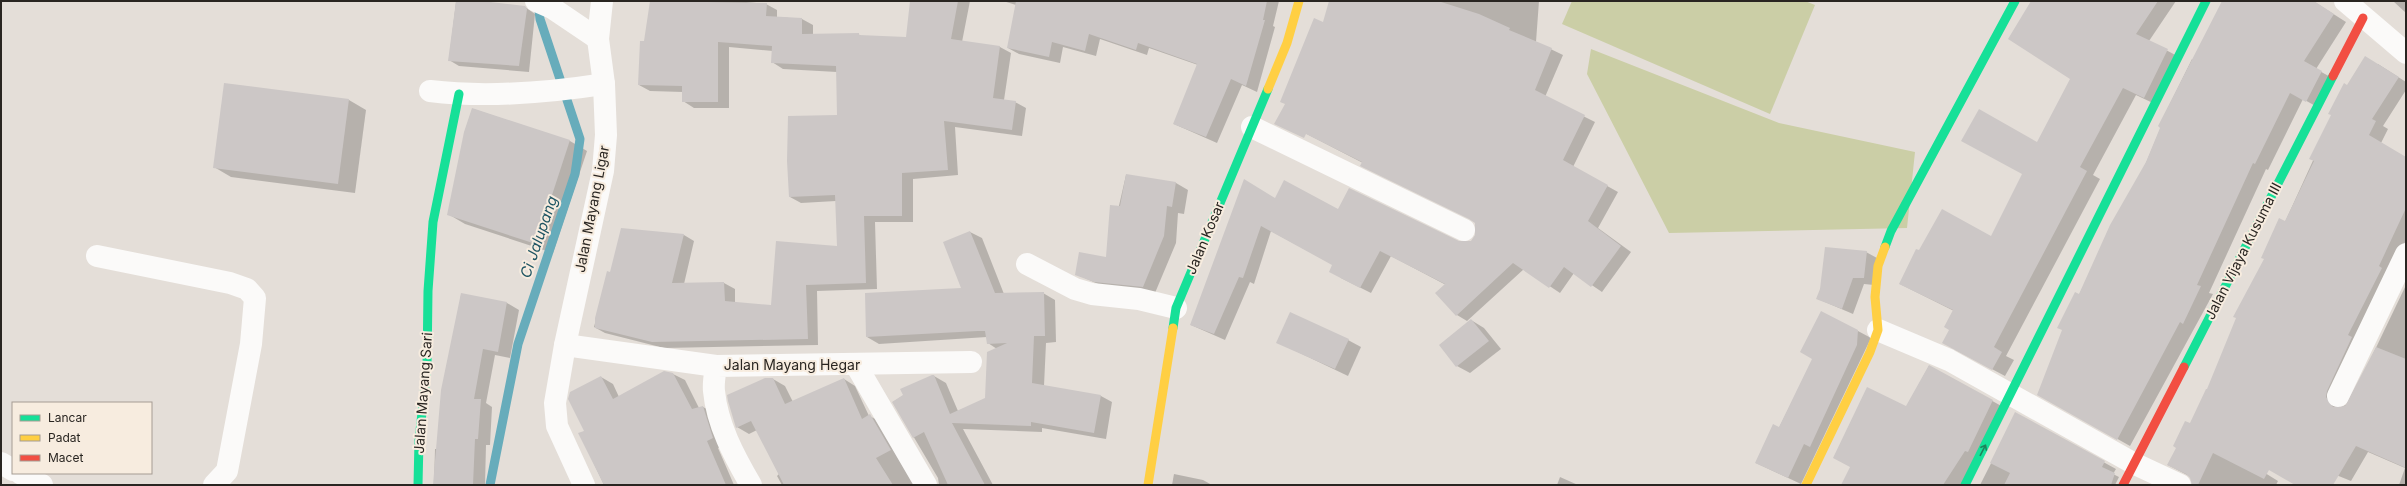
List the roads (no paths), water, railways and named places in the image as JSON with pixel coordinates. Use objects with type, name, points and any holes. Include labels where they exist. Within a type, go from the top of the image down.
[{"type":"street","name":"Jalan Mayang Ligar","points":[[584,485],[557,426],[554,403],[565,345],[603,171],[606,135],[604,84],[598,39],[602,1]]},
{"type":"street","name":"Jalan Kosar","points":[[1148,485],[1176,308],[1287,43],[1299,1]]},
{"type":"street","points":[[1806,485],[1870,352],[1878,330],[1875,297],[1878,266],[1891,231],[2015,1]]},
{"type":"street","points":[[1965,485],[2206,1]]},
{"type":"street","points":[[544,5],[598,39]]},
{"type":"street","points":[[2355,7],[2406,53]]},
{"type":"street","name":"Jalan Vijaya Kusuma III","points":[[2123,485],[2355,7]]},
{"type":"street","points":[[430,91],[458,94],[545,91],[604,84]]},
{"type":"street","name":"Jalan Mayang Sari","points":[[418,485],[419,440],[427,367],[428,300],[433,222],[458,94]]},
{"type":"street","points":[[1252,127],[1464,230]]},
{"type":"street","points":[[2338,396],[2406,254]]},
{"type":"street","points":[[96,256],[230,283],[247,289],[255,298],[251,344],[224,480]]},
{"type":"street","points":[[1027,264],[1075,289],[1092,294],[1139,300],[1176,308]]},
{"type":"street","points":[[1878,330],[1949,360],[2133,464],[2180,485]]},
{"type":"street","points":[[565,345],[716,366]]},
{"type":"street","name":"Jalan Mayang Hegar","points":[[751,485],[736,460],[717,413],[713,389],[716,366],[971,362]]},
{"type":"street","points":[[856,365],[926,485]]},
{"type":"street","points":[[1,463],[12,469]]},
{"type":"street","points":[[22,474],[42,485]]},
{"type":"waterway","name":"Ci Jalupang","points":[[490,485],[518,344],[575,174],[580,139],[540,19],[538,2]]}]
